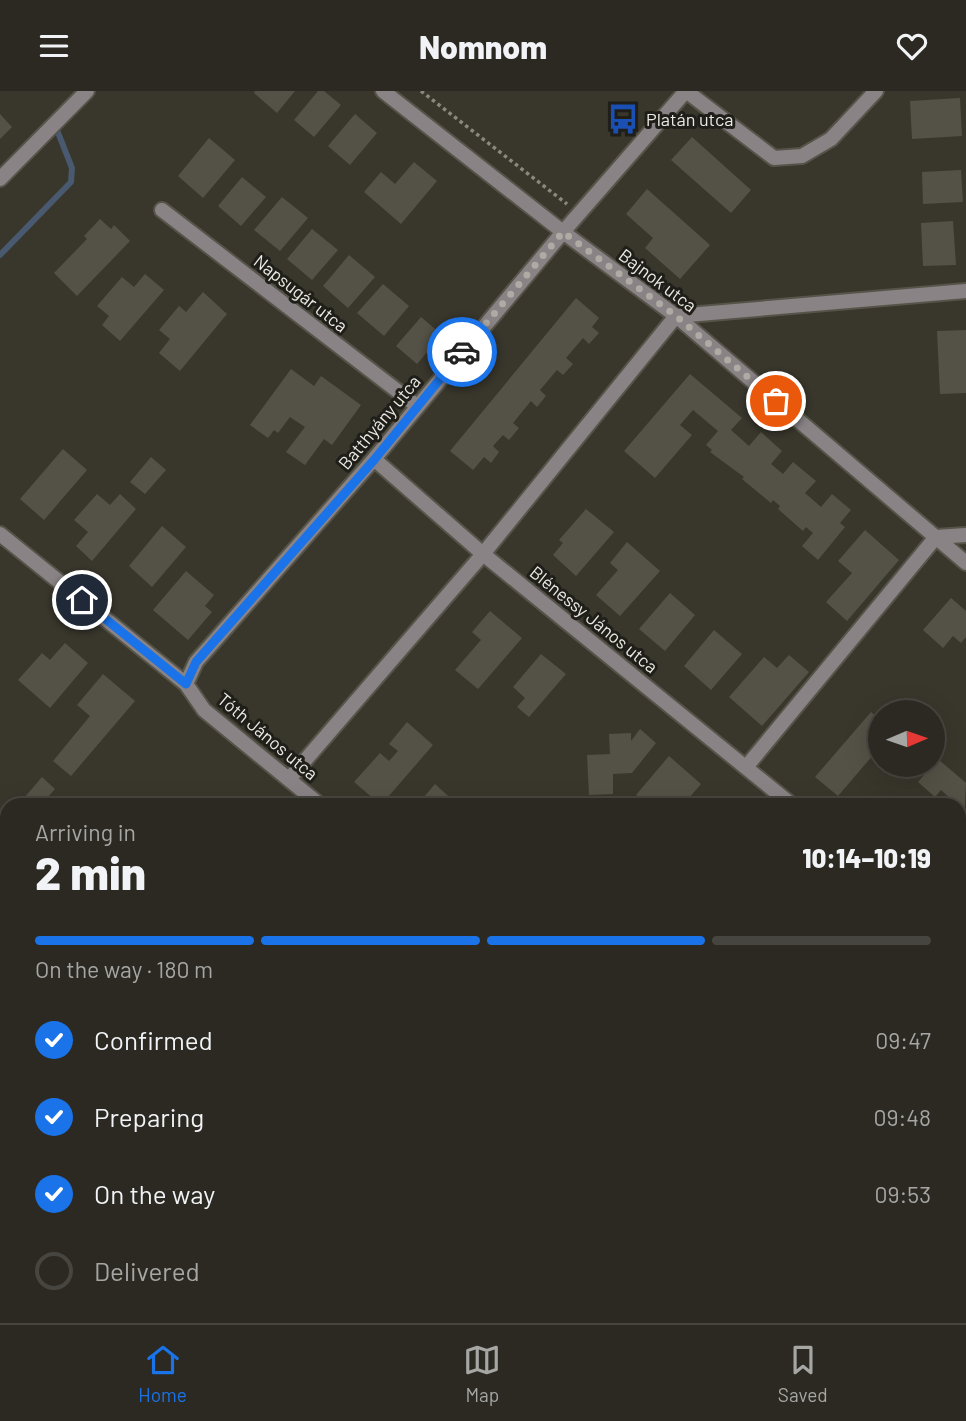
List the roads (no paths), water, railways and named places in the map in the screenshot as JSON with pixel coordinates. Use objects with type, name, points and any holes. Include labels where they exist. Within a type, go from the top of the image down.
[{"type":"street","points":[[0,179],[87,91]]},
{"type":"street","name":"Bajnok utca","points":[[383,91],[563,232],[676,316],[966,563]]},
{"type":"street","points":[[686,91],[774,158],[803,156],[831,139],[876,91]]},
{"type":"street","name":"Batthyány utca","points":[[186,684],[196,662],[374,460],[579,213],[686,91]]},
{"type":"street","name":"Napsugár utca","points":[[162,210],[417,406]]},
{"type":"street","points":[[289,779],[483,554],[676,316],[966,291]]},
{"type":"street","name":"Blénessy János utca","points":[[374,460],[483,554],[784,798]]},
{"type":"street","name":"Tóth János utca","points":[[0,534],[186,684],[204,710],[312,798]]},
{"type":"street","points":[[747,767],[936,537],[966,535]]},
{"type":"waterway","points":[[0,255],[71,182],[72,168],[57,130]]},
{"type":"place","name":"Platán utca","points":[[623,119]]}]
